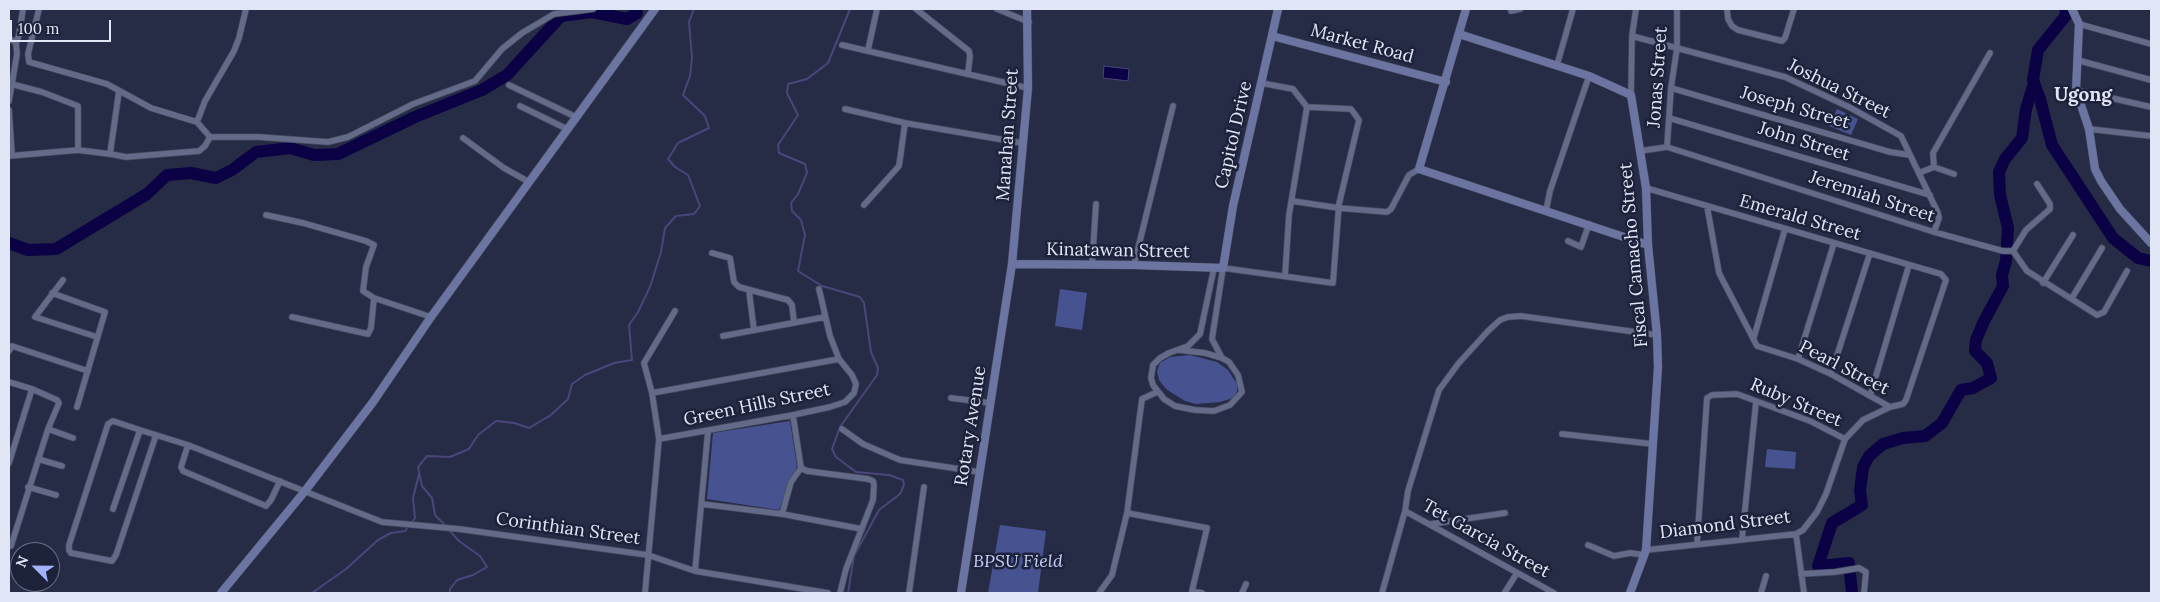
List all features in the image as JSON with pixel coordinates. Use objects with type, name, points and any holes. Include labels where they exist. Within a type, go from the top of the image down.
[{"type":"street","points":[[9,101],[16,43],[23,9]]},
{"type":"street","points":[[39,9],[28,54],[29,62],[102,83],[151,108],[197,122],[210,137],[259,137],[328,142],[348,137],[414,104],[475,81],[502,49],[522,33],[554,14],[593,9]]},
{"type":"street","points":[[197,122],[205,101],[240,38],[246,9]]},
{"type":"street","points":[[221,593],[305,491],[373,402],[432,317],[655,9]]},
{"type":"street","points":[[868,50],[877,9]]},
{"type":"street","points":[[916,9],[969,51],[968,72]]},
{"type":"street","points":[[997,9],[1029,22]]},
{"type":"street","name":"Manahan Street","points":[[1012,264],[1028,88],[1029,22],[1027,9]]},
{"type":"street","name":"Capitol Drive","points":[[1223,268],[1233,206],[1278,9]]},
{"type":"street","points":[[1292,200],[1338,208],[1387,212],[1392,208],[1409,175],[1419,169],[1466,9]]},
{"type":"street","points":[[1511,11],[1520,9]]},
{"type":"street","points":[[1557,65],[1573,9]]},
{"type":"street","points":[[1459,34],[1590,76],[1632,95],[1632,36],[1636,9]]},
{"type":"street","name":"Jonas Street","points":[[1667,148],[1671,88],[1677,48],[1677,9]]},
{"type":"street","points":[[1727,9],[1728,19],[1732,26],[1738,30],[1782,41],[1785,38],[1794,9]]},
{"type":"street","points":[[2072,9],[2079,24],[2076,90],[2088,129],[2095,168],[2101,181],[2129,220],[2151,244]]},
{"type":"street","points":[[2079,24],[2151,44]]},
{"type":"street","name":"Market Road","points":[[1272,36],[1446,82]]},
{"type":"street","name":"Joshua Street","points":[[1632,36],[1785,77],[1849,107],[1901,136],[1936,206],[1939,218],[1934,232]]},
{"type":"street","points":[[9,38],[16,43]]},
{"type":"street","points":[[842,45],[968,72],[1028,88]]},
{"type":"street","points":[[1934,167],[1934,153],[1990,53]]},
{"type":"street","points":[[2076,60],[2151,80]]},
{"type":"street","points":[[1546,211],[1550,191],[1590,76]]},
{"type":"street","points":[[1261,83],[1293,89],[1307,107],[1292,200],[1285,276]]},
{"type":"street","points":[[12,84],[42,92],[78,106],[78,150]]},
{"type":"street","points":[[509,85],[576,117]]},
{"type":"street","name":"Joseph Street","points":[[1671,88],[1890,152],[1910,155]]},
{"type":"street","points":[[2076,90],[2151,107]]},
{"type":"street","points":[[110,154],[120,91]]},
{"type":"street","name":"Fiscal Camacho Street","points":[[1630,593],[1645,552],[1658,367],[1657,335],[1648,245],[1646,188],[1632,95]]},
{"type":"street","points":[[520,106],[568,129]]},
{"type":"street","points":[[1134,265],[1173,106]]},
{"type":"street","points":[[1214,268],[1200,334],[1188,346],[1160,358],[1153,366],[1151,378],[1157,392],[1175,406],[1214,412],[1230,405],[1242,392],[1242,386],[1234,368],[1222,358],[1212,339],[1223,268],[1332,283],[1338,208],[1359,120],[1351,108],[1307,107]]},
{"type":"street","points":[[845,108],[905,123],[1022,143]]},
{"type":"street","points":[[9,110],[10,155],[78,150],[126,157],[199,151],[205,146],[210,137]]},
{"type":"street","name":"John Street","points":[[1669,118],[1930,195]]},
{"type":"street","points":[[864,205],[899,166],[905,123]]},
{"type":"street","points":[[2088,129],[2151,136]]},
{"type":"street","points":[[463,138],[504,168],[529,182]]},
{"type":"street","name":"Jeremiah Street","points":[[1640,151],[1667,148],[1934,232],[2008,251]]},
{"type":"street","points":[[1919,173],[1934,167],[1954,174]]},
{"type":"street","points":[[1419,169],[1648,245]]},
{"type":"street","points":[[2037,184],[2051,207],[2026,230],[2008,251],[2024,268],[2043,283],[2072,298],[2097,315],[2100,315],[2127,271]]},
{"type":"street","name":"Emerald Street","points":[[1646,188],[1909,264],[1945,277]]},
{"type":"street","points":[[1092,265],[1096,204]]},
{"type":"street","name":"Pearl Street","points":[[1707,206],[1719,273],[1757,346],[1798,359],[1831,374],[1890,407]]},
{"type":"street","points":[[266,215],[348,236],[374,245],[366,267],[363,291],[374,298],[432,317]]},
{"type":"street","points":[[1568,241],[1581,247],[1589,224]]},
{"type":"street","points":[[1754,338],[1785,229]]},
{"type":"street","points":[[2043,283],[2073,235]]},
{"type":"street","points":[[1798,359],[1834,243]]},
{"type":"street","points":[[2072,298],[2102,248]]},
{"type":"street","points":[[712,253],[730,258],[734,282],[739,288],[788,300],[792,305],[794,322]]},
{"type":"street","points":[[1831,374],[1870,253]]},
{"type":"street","name":"Kinatawan Street","points":[[1012,264],[1223,268]]},
{"type":"street","name":"Rotary Avenue","points":[[961,593],[1012,264]]},
{"type":"street","points":[[1870,396],[1909,264]]},
{"type":"street","name":"Diamond Street","points":[[1588,545],[1614,556],[1697,543],[1796,534],[1802,530],[1817,512],[1826,494],[1845,439],[1863,420],[1890,407],[1903,404],[1906,400],[1946,280],[1945,277]]},
{"type":"street","points":[[63,280],[35,316],[98,337]]},
{"type":"street","name":"Green Hills Street","points":[[659,439],[793,415],[846,402],[854,393],[856,384],[852,375],[839,359],[830,336],[819,289]]},
{"type":"street","points":[[749,291],[754,330]]},
{"type":"street","points":[[52,293],[105,312],[76,407]]},
{"type":"street","points":[[292,317],[368,334],[371,328],[374,298]]},
{"type":"street","points":[[645,593],[659,439],[652,393],[644,363],[675,311]]},
{"type":"street","points":[[1382,593],[1405,511],[1408,491],[1439,390],[1458,364],[1500,320],[1521,316],[1657,335]]},
{"type":"street","points":[[723,336],[825,317]]},
{"type":"street","points":[[9,350],[12,346],[88,370]]},
{"type":"street","points":[[1179,350],[1222,358]]},
{"type":"street","points":[[652,393],[839,359]]},
{"type":"street","points":[[9,382],[32,389],[59,401],[28,486],[11,546],[9,546]]},
{"type":"street","points":[[9,463],[32,389]]},
{"type":"street","points":[[1099,593],[1112,575],[1128,513],[1142,399],[1157,392]]},
{"type":"street","name":"Ruby Street","points":[[1697,543],[1707,398],[1737,394],[1810,421],[1845,439]]},
{"type":"street","points":[[951,398],[990,403]]},
{"type":"street","points":[[1742,539],[1756,402]]},
{"type":"street","points":[[782,514],[791,482],[801,468],[793,415]]},
{"type":"street","name":"Corinthian Street","points":[[156,434],[116,555],[112,560],[72,553],[69,545],[108,424],[113,421],[156,434],[188,445],[382,522],[459,529],[648,555],[694,571],[828,593]]},
{"type":"street","points":[[48,429],[73,438]]},
{"type":"street","points":[[842,429],[862,444],[900,460],[979,472]]},
{"type":"street","points":[[113,509],[140,430]]},
{"type":"street","points":[[694,571],[708,431]]},
{"type":"street","points":[[1562,434],[1653,444]]},
{"type":"street","points":[[188,445],[181,467],[183,471],[266,506],[272,500],[280,481]]},
{"type":"street","points":[[38,459],[62,466]]},
{"type":"street","points":[[801,468],[807,471],[873,481],[873,500],[846,569],[840,593]]},
{"type":"street","points":[[28,486],[56,495]]},
{"type":"street","points":[[908,593],[924,487]]},
{"type":"street","points":[[702,504],[782,514],[862,529]]},
{"type":"street","name":"Tet Garcia Street","points":[[1405,511],[1554,593]]},
{"type":"street","points":[[1128,513],[1207,528],[1192,591],[1202,593]]},
{"type":"street","points":[[1430,524],[1505,514]]},
{"type":"street","points":[[1796,534],[1804,593]]},
{"type":"street","points":[[1801,574],[1835,572],[1851,568],[1862,569],[1866,572],[1864,593]]},
{"type":"street","points":[[1505,592],[1517,573]]},
{"type":"street","points":[[1761,593],[1766,576]]},
{"type":"street","points":[[1242,593],[1246,584]]},
{"type":"green space","points":[[1837,109],[1858,119],[1851,135],[1829,126]]},
{"type":"green space","points":[[1060,289],[1087,293],[1082,330],[1055,326]]},
{"type":"green space","points":[[1190,355],[1217,362],[1228,370],[1237,384],[1237,392],[1233,398],[1220,402],[1196,404],[1185,401],[1166,389],[1159,380],[1157,371],[1160,363],[1170,357]]},
{"type":"green space","points":[[790,421],[797,466],[779,510],[707,499],[713,433]]},
{"type":"green space","points":[[1767,449],[1796,452],[1795,469],[1765,467]]},
{"type":"green space","name":"BPSU Field","points":[[1000,525],[1046,531],[1038,593],[988,593]]},
{"type":"shaded area","points":[[1104,66],[1129,69],[1128,81],[1103,78]]},
{"type":"waterway","points":[[637,13],[639,9]]},
{"type":"waterway","points":[[446,526],[435,515],[432,498],[422,486],[418,467],[427,456],[450,457],[469,449],[478,435],[496,421],[514,423],[529,428],[551,415],[568,399],[572,384],[585,375],[614,363],[632,360],[629,325],[638,312],[650,287],[661,252],[665,228],[676,216],[694,214],[700,206],[688,175],[675,167],[668,159],[678,143],[709,128],[705,116],[683,95],[690,76],[692,58],[689,22],[694,9]]},
{"type":"waterway","points":[[848,593],[854,556],[879,510],[900,494],[904,485],[903,480],[889,475],[856,472],[836,457],[832,449],[840,427],[877,375],[878,368],[871,352],[864,303],[860,297],[822,286],[798,271],[805,235],[801,220],[792,211],[791,203],[798,194],[807,173],[805,164],[779,153],[778,145],[798,115],[787,93],[788,84],[807,79],[828,63],[850,9]]},
{"type":"waterway","points":[[2065,9],[2067,14],[2038,50],[2033,80],[2052,145],[2113,238],[2138,258],[2151,261]]},
{"type":"waterway","points":[[9,243],[28,250],[56,249],[147,194],[167,175],[191,173],[216,178],[232,170],[256,152],[290,148],[314,155],[338,154],[415,117],[482,90],[507,75],[561,16],[592,12],[627,19],[637,13]]},
{"type":"waterway","points":[[1852,593],[1849,563],[1818,566],[1832,523],[1862,505],[1860,491],[1863,467],[1869,456],[1883,444],[1903,438],[1925,436],[1942,423],[1961,390],[1973,388],[1991,378],[1987,363],[1975,351],[1976,340],[1984,321],[2003,286],[2002,275],[2006,261],[2008,228],[2000,195],[1999,172],[2005,159],[2022,138],[2026,109],[2034,83]]},
{"type":"waterway","points":[[412,522],[415,518],[413,498],[419,474]]},
{"type":"waterway","points":[[312,593],[346,569],[378,540],[391,533],[405,531],[409,526]]},
{"type":"waterway","points":[[449,530],[459,541],[480,556],[487,567],[473,575],[457,580],[450,589],[450,593]]},
{"type":"district","name":"Ugong","points":[[2083,96]]}]
